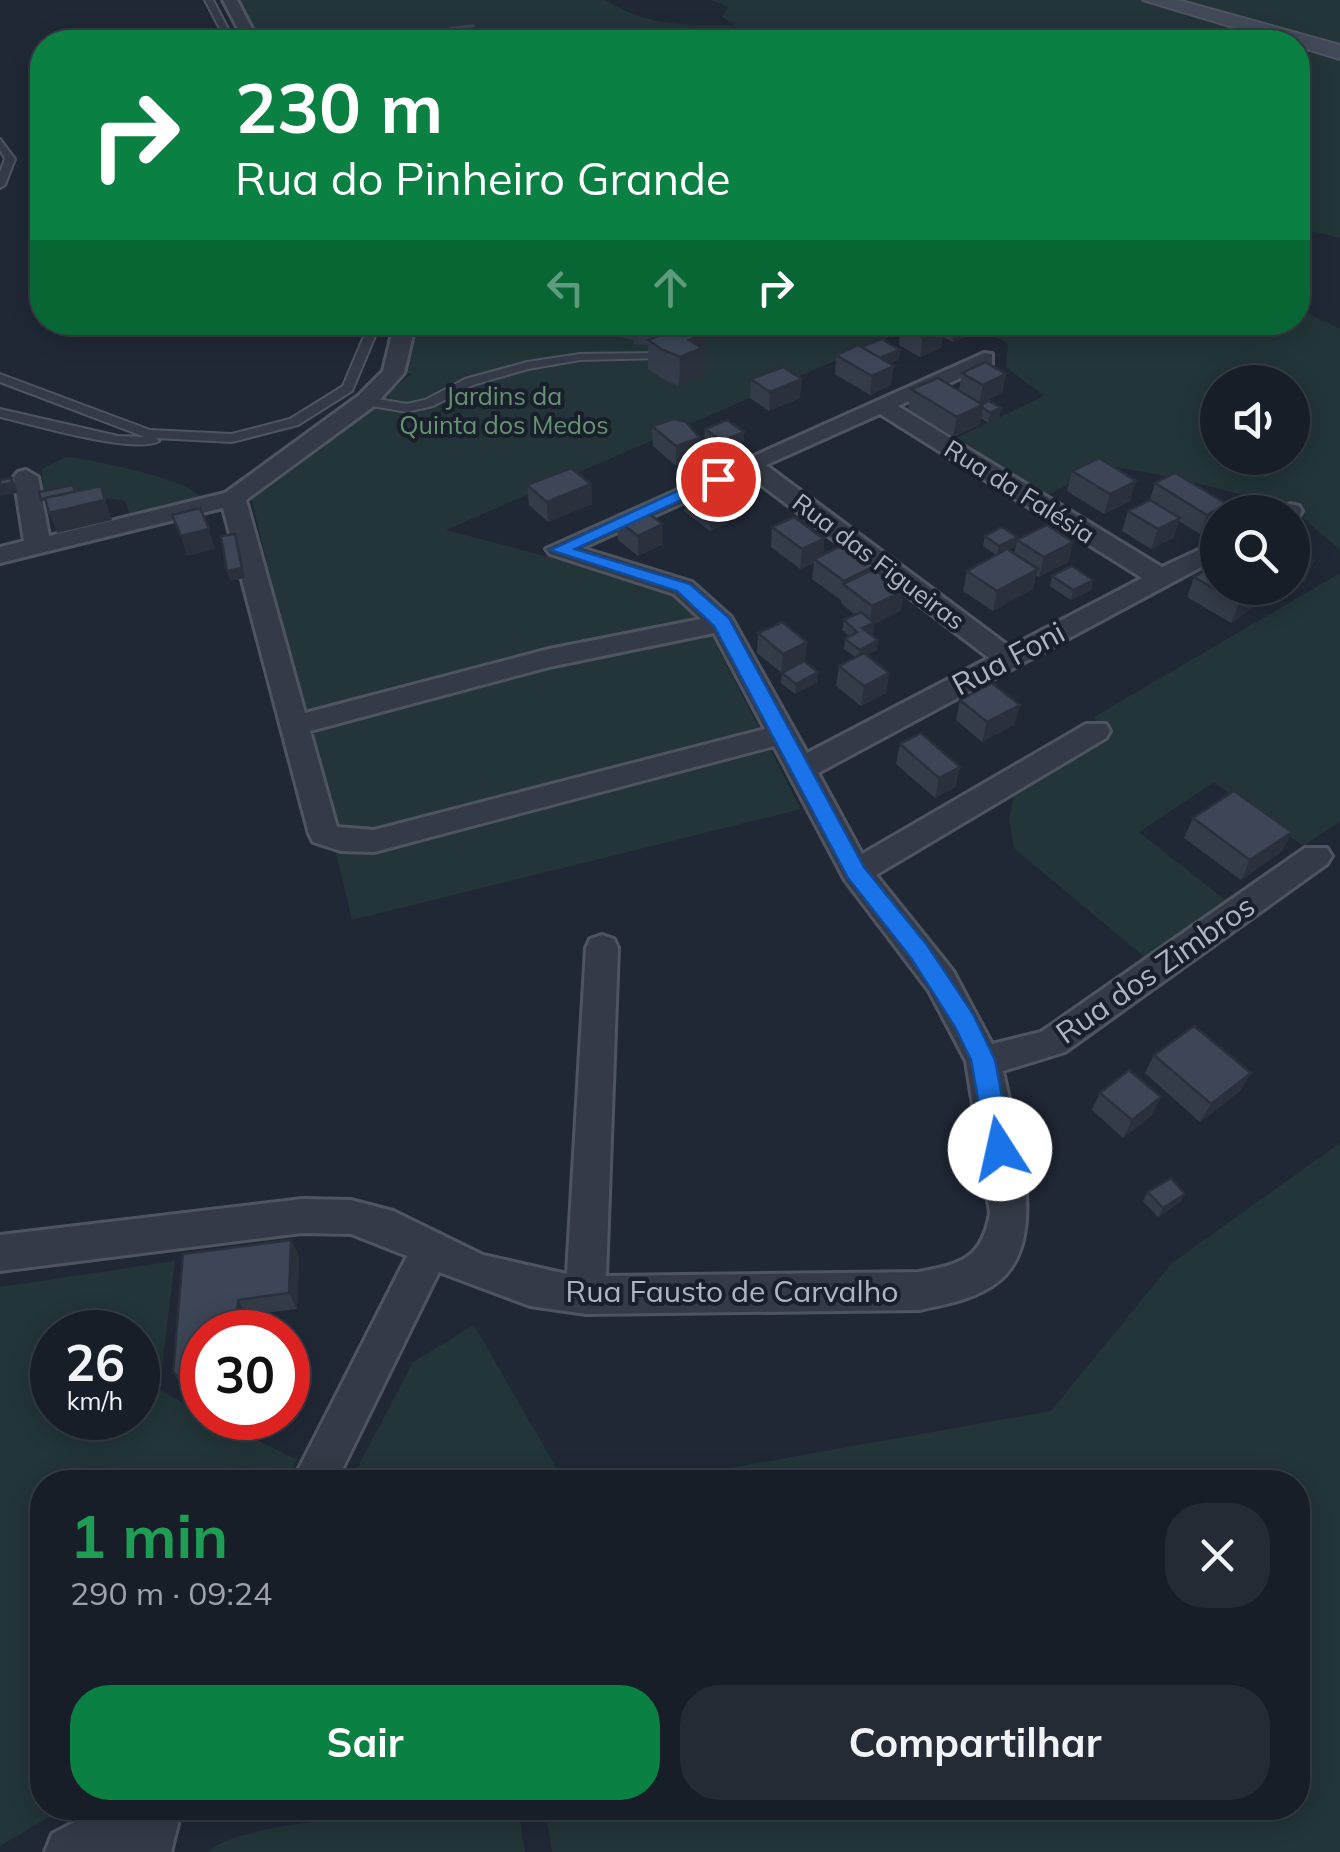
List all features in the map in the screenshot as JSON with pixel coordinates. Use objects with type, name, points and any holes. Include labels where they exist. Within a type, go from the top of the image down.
[{"type":"main road","points":[[1154,0],[1261,30]]},
{"type":"main road","points":[[1310,44],[1340,52]]},
{"type":"street","points":[[230,0],[246,30]]},
{"type":"street","points":[[0,556],[233,498],[366,401],[393,373],[403,335]]},
{"type":"street","points":[[750,465],[984,359]]},
{"type":"street","name":"Rua da Falésia","points":[[882,406],[1158,578]]},
{"type":"street","name":"Rua Fausto de Carvalho","points":[[0,1254],[302,1216],[351,1217],[392,1228],[476,1271],[530,1287],[586,1294],[879,1294],[958,1282],[986,1267],[1004,1244],[1009,1213],[983,1060],[941,981],[856,872],[722,622],[684,588],[559,550],[750,465]]},
{"type":"street","name":"Rua das Figueiras","points":[[750,465],[1008,658]]},
{"type":"street","points":[[26,476],[38,546]]},
{"type":"street","points":[[233,498],[324,834],[341,840],[374,841],[780,735]]},
{"type":"street","name":"Rua Foni","points":[[799,770],[1200,557]]},
{"type":"street","points":[[296,724],[549,658],[722,622]]},
{"type":"street","points":[[856,872],[1096,731]]},
{"type":"street","name":"Rua dos Zimbros","points":[[983,1060],[1032,1051],[1053,1042],[1316,856]]},
{"type":"street","points":[[586,1294],[602,948]]},
{"type":"street","points":[[319,1470],[431,1249]]},
{"type":"street","points":[[70,1852],[127,1820]]},
{"type":"street","points":[[146,1852],[153,1820]]},
{"type":"lane","points":[[208,0],[224,30]]},
{"type":"lane","points":[[0,142],[10,160],[0,185]]},
{"type":"lane","points":[[0,413],[118,440],[262,432],[324,406],[348,388],[370,335]]},
{"type":"lane","points":[[366,401],[407,408],[430,403],[470,382],[527,366],[580,358],[660,356]]},
{"type":"lane","points":[[0,378],[148,434],[183,439]]},
{"type":"green space","points":[[224,0],[605,0],[652,20],[735,25],[722,17],[728,7],[711,0],[1340,0],[1340,238],[1310,231],[1310,30],[240,30]]},
{"type":"green space","points":[[1310,314],[1340,329],[1340,550],[1310,524],[1310,495],[1243,495],[1106,465],[1048,495],[956,438],[1044,396],[1006,367],[1008,344],[993,335],[1310,335]]},
{"type":"green space","name":"Jardins da Quinta dos Medos","points":[[412,335],[894,335],[446,530],[670,589],[695,604],[801,809],[352,920],[252,500],[263,486],[364,411],[390,402],[389,392],[412,374],[401,371]]},
{"type":"green space","points":[[66,457],[162,478],[195,492],[201,499],[132,521],[125,501],[79,494],[43,501],[42,469]]},
{"type":"green space","points":[[1340,573],[1340,821],[1303,846],[1214,782],[1139,832],[1228,902],[1147,959],[1014,848],[1009,819],[1015,791],[1108,737],[1094,717],[1285,605],[1310,605],[1310,591]]},
{"type":"green space","points":[[1340,1143],[1340,1852],[552,1852],[547,1820],[1310,1820],[1310,1470],[718,1470],[1051,1411],[1172,1263]]},
{"type":"green space","points":[[175,1261],[160,1382],[160,1310],[30,1310],[30,1440],[160,1440],[160,1391],[180,1401],[180,1440],[257,1440],[297,1460],[292,1470],[30,1470],[30,1820],[44,1820],[0,1846],[0,1287]]},
{"type":"green space","points":[[474,1325],[557,1470],[356,1470],[413,1362]]},
{"type":"green space","points":[[332,1820],[520,1820],[525,1852],[208,1852],[228,1840]]},
{"type":"building","points":[[474,23],[478,28],[450,30],[447,26]]},
{"type":"building","points":[[661,335],[701,335],[689,340],[702,348],[680,357],[648,340]]},
{"type":"building","points":[[882,339],[900,350],[879,358],[861,347]]},
{"type":"building","points":[[858,345],[894,366],[872,376],[836,355]]},
{"type":"building","points":[[985,362],[1006,374],[983,385],[962,373]]},
{"type":"building","points":[[783,367],[802,379],[770,392],[751,379]]},
{"type":"building","points":[[938,378],[983,405],[957,417],[911,389]]},
{"type":"building","points":[[989,401],[1001,408],[990,413],[982,404]]},
{"type":"building","points":[[674,419],[686,422],[700,438],[676,446],[652,426]]},
{"type":"building","points":[[727,420],[744,432],[722,441],[705,429]]},
{"type":"building","points":[[1099,458],[1136,481],[1110,494],[1072,471]]},
{"type":"building","points":[[571,468],[591,484],[547,502],[527,485]]},
{"type":"building","points":[[1175,473],[1212,495],[1200,495],[1200,511],[1155,483]]},
{"type":"building","points":[[73,485],[75,492],[41,500],[39,492]]},
{"type":"building","points":[[101,486],[105,500],[49,513],[45,498]]},
{"type":"building","points":[[702,494],[728,513],[710,521],[685,501]]},
{"type":"building","points":[[1150,500],[1180,518],[1158,529],[1128,511]]},
{"type":"building","points":[[200,508],[209,529],[181,536],[172,515]]},
{"type":"building","points":[[642,509],[663,524],[638,536],[617,520]]},
{"type":"building","points":[[794,517],[824,539],[802,549],[772,527]]},
{"type":"building","points":[[1047,525],[1073,542],[1044,557],[1017,540]]},
{"type":"building","points":[[1002,527],[1017,537],[999,546],[985,536]]},
{"type":"building","points":[[235,534],[242,568],[227,571],[221,536]]},
{"type":"building","points":[[845,544],[875,566],[844,581],[814,559]]},
{"type":"building","points":[[1007,549],[1038,569],[997,591],[967,571]]},
{"type":"building","points":[[1072,566],[1093,580],[1073,590],[1052,576]]},
{"type":"building","points":[[874,569],[904,591],[872,606],[843,584]]},
{"type":"building","points":[[861,612],[874,623],[862,628],[878,640],[860,650],[845,639],[857,632],[844,620]]},
{"type":"building","points":[[782,622],[807,642],[783,654],[758,633]]},
{"type":"building","points":[[864,653],[889,673],[864,686],[839,666]]},
{"type":"building","points":[[804,661],[818,672],[796,684],[782,673]]},
{"type":"building","points":[[992,683],[1020,705],[987,722],[960,700]]},
{"type":"building","points":[[921,733],[960,767],[939,778],[900,744]]},
{"type":"building","points":[[1234,791],[1292,832],[1250,860],[1193,818]]},
{"type":"building","points":[[1194,1026],[1251,1073],[1211,1104],[1154,1055]]},
{"type":"building","points":[[1129,1070],[1161,1097],[1132,1120],[1100,1093]]},
{"type":"building","points":[[1171,1178],[1185,1194],[1163,1208],[1148,1192]]},
{"type":"building","points":[[291,1240],[289,1293],[238,1300],[237,1310],[180,1310],[180,1377],[173,1373],[183,1254]]},
{"type":"route","points":[[718,479],[559,550],[684,588],[722,622],[856,872],[941,981],[964,1021],[983,1060],[1000,1149]]}]
